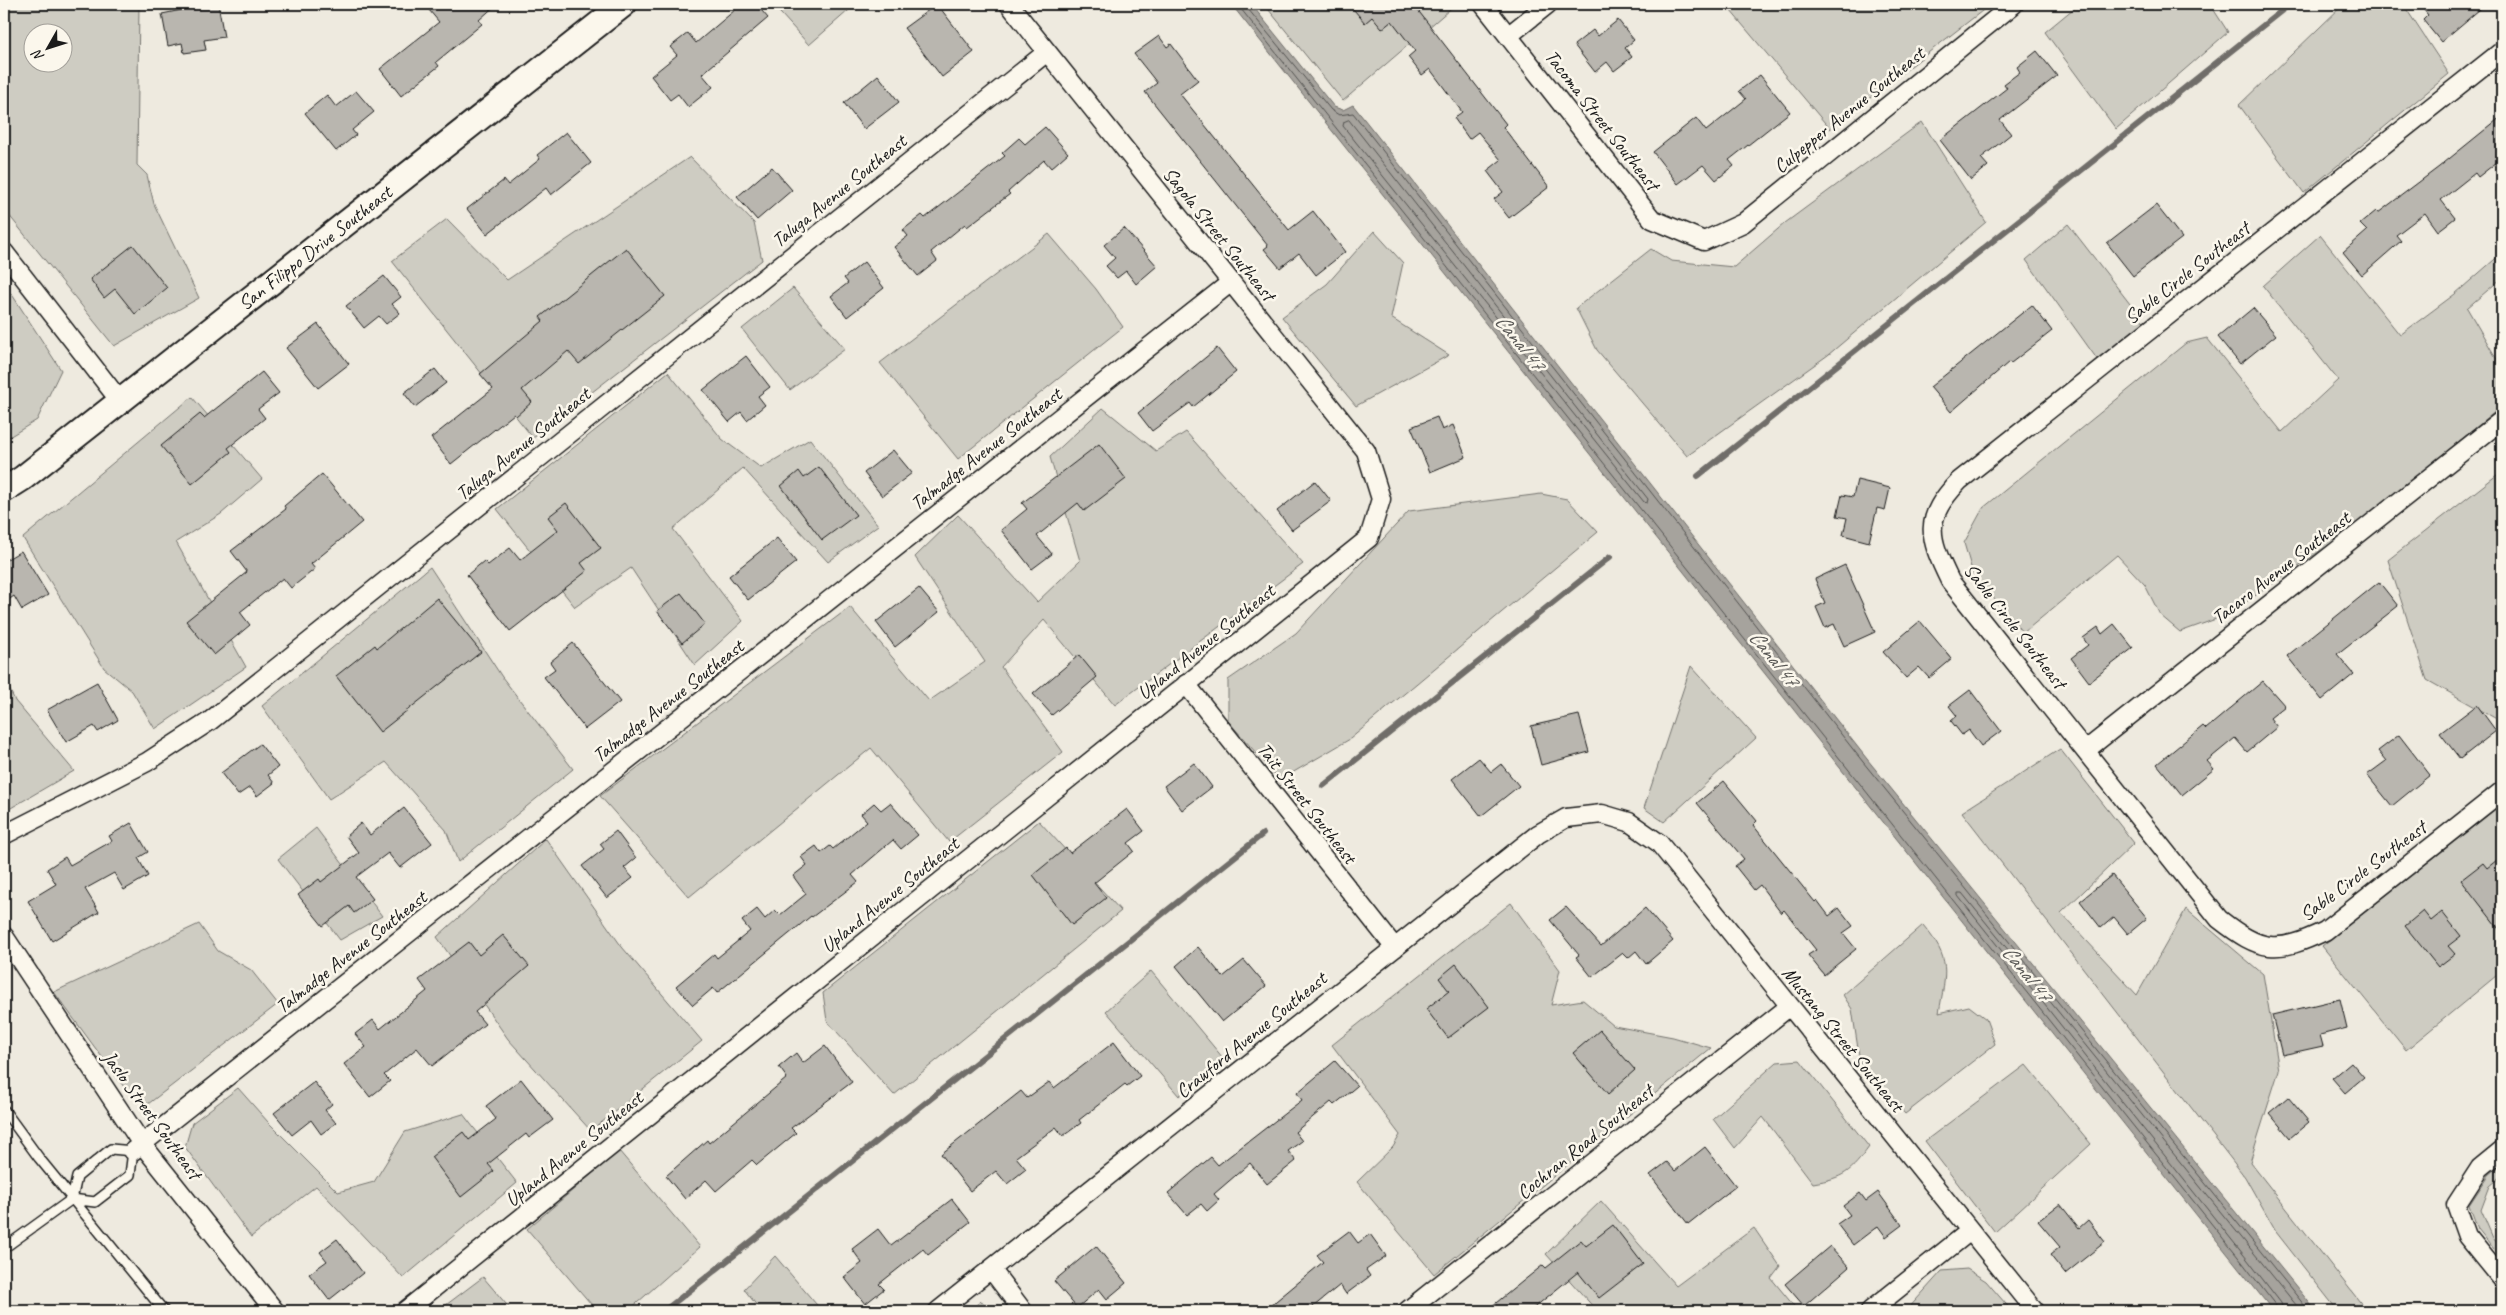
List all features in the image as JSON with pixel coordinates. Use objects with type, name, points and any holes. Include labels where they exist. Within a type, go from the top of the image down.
[{"type":"street","name":"San Filippo Drive Southeast","points":[[4,490],[23,478],[624,4]]},
{"type":"street","name":"Sagola Street Southeast","points":[[1009,4],[1366,451],[1381,499]]},
{"type":"street","name":"Tacoma Street Southeast","points":[[1483,4],[1652,219],[1704,242]]},
{"type":"street","points":[[1508,36],[1548,4]]},
{"type":"street","name":"Culpepper Avenue Southeast","points":[[1704,242],[1743,223],[2014,4]]},
{"type":"street","name":"Sable Circle Southeast","points":[[2502,51],[1967,474],[1943,498],[1932,523],[1934,549],[1950,581],[2086,750],[2218,919],[2243,938],[2270,947],[2297,944],[2326,931],[2502,791]]},
{"type":"street","name":"Taluga Avenue Southeast","points":[[4,835],[146,762],[210,721],[1047,52]]},
{"type":"street","points":[[4,252],[120,401]]},
{"type":"street","name":"Talmadge Avenue Southeast","points":[[137,1147],[1230,283]]},
{"type":"street","name":"Tacaro Avenue Southeast","points":[[2086,750],[2502,420]]},
{"type":"street","name":"Upland Avenue Southeast","points":[[405,1311],[1369,538],[1381,499]]},
{"type":"street","name":"Tait Street Southeast","points":[[1186,684],[1394,948]]},
{"type":"street","name":"Crawford Avenue Southeast","points":[[938,1311],[1538,834],[1566,818],[1602,814]]},
{"type":"street","name":"Mustang Street Southeast","points":[[1602,814],[1629,822],[1659,843],[2035,1311]]},
{"type":"street","name":"Jaslo Street Southeast","points":[[4,936],[137,1147],[275,1311]]},
{"type":"street","name":"Cochran Road Southeast","points":[[1407,1311],[1790,1006]]},
{"type":"street","points":[[2502,1150],[2480,1168],[2456,1205],[2467,1236],[2502,1278]]},
{"type":"street","points":[[1870,1311],[1970,1231]]},
{"type":"street","points":[[991,1269],[1023,1311]]},
{"type":"lane","points":[[4,1110],[72,1199],[164,1311]]},
{"type":"lane","points":[[4,1248],[72,1199],[95,1202],[130,1175],[137,1147],[111,1149],[76,1177],[72,1199]]},
{"type":"shaded area","points":[[4,4],[139,4],[137,165],[147,175],[154,204],[199,298],[114,346],[4,209]]},
{"type":"shaded area","points":[[772,4],[856,4],[809,45]]},
{"type":"shaded area","points":[[1264,4],[1456,4],[1343,101]]},
{"type":"shaded area","points":[[1725,4],[1991,4],[1830,129]]},
{"type":"shaded area","points":[[2079,4],[2210,4],[2228,32],[2116,129],[2045,32]]},
{"type":"shaded area","points":[[2344,4],[2403,4],[2449,74],[2304,193],[2239,105]]},
{"type":"shaded area","points":[[1922,122],[1986,222],[1828,355],[1687,456],[1597,350],[1576,308],[1651,249],[1671,261],[1734,267],[1785,223]]},
{"type":"shaded area","points":[[690,157],[754,223],[762,260],[533,438],[392,261],[447,219],[507,280]]},
{"type":"shaded area","points":[[2068,224],[2144,322],[2097,359],[2026,260]]},
{"type":"shaded area","points":[[1374,231],[1403,263],[1391,318],[1449,355],[1356,406],[1282,317],[1327,284]]},
{"type":"shaded area","points":[[1049,234],[1096,289],[1123,327],[958,459],[880,363]]},
{"type":"shaded area","points":[[2320,235],[2400,335],[2455,294],[2502,253],[2502,278],[2467,308],[2502,368],[2502,406],[2355,527],[2227,615],[2180,632],[2160,615],[2145,585],[2117,555],[2023,633],[1973,574],[1964,543],[1983,508],[2186,343],[2207,338],[2282,432],[2338,380],[2263,286]]},
{"type":"shaded area","points":[[793,288],[845,349],[790,390],[742,329]]},
{"type":"shaded area","points":[[11,293],[61,370],[37,420],[4,440],[4,297]]},
{"type":"shaded area","points":[[668,372],[722,439],[761,468],[810,439],[878,525],[828,562],[743,468],[673,529],[743,621],[695,665],[631,568],[575,607],[497,509]]},
{"type":"shaded area","points":[[192,397],[262,479],[221,514],[176,542],[246,667],[155,729],[132,691],[104,668],[23,538]]},
{"type":"shaded area","points":[[1103,408],[1156,451],[1186,432],[1303,564],[1115,705],[1044,620],[1001,667],[1063,752],[949,842],[871,748],[689,897],[600,796],[850,607],[929,701],[985,662],[915,557],[958,515],[1037,602],[1080,561],[1050,457]]},
{"type":"shaded area","points":[[2502,471],[2502,722],[2427,680],[2388,560]]},
{"type":"shaded area","points":[[1541,494],[1567,499],[1598,532],[1350,739],[1280,780],[1228,721],[1228,680],[1296,633],[1409,511]]},
{"type":"shaded area","points":[[430,567],[502,677],[573,769],[458,862],[446,830],[386,762],[329,799],[262,706]]},
{"type":"shaded area","points":[[1691,666],[1756,738],[1664,822],[1644,808]]},
{"type":"shaded area","points":[[4,677],[15,701],[74,771],[4,812]]},
{"type":"shaded area","points":[[2060,749],[2134,843],[2061,913],[2137,995],[2186,909],[2263,974],[2279,1070],[2250,1162],[2367,1311],[2338,1311],[2276,1232],[2245,1177],[1962,812]]},
{"type":"shaded area","points":[[2502,804],[2502,971],[2406,1050],[2322,946]]},
{"type":"shaded area","points":[[1039,821],[1121,911],[894,1095],[827,1021],[823,993]]},
{"type":"shaded area","points":[[316,828],[382,916],[340,940],[278,859]]},
{"type":"shaded area","points":[[546,839],[622,947],[702,1041],[591,1131],[508,1039],[437,937]]},
{"type":"shaded area","points":[[1511,903],[1560,970],[1551,1005],[1583,1000],[1614,1026],[1673,1037],[1711,1048],[1434,1274],[1357,1182],[1393,1147],[1400,1135],[1332,1045]]},
{"type":"shaded area","points":[[199,924],[218,951],[251,970],[278,1004],[148,1104],[127,1091],[54,992]]},
{"type":"shaded area","points":[[1923,925],[1943,957],[1945,976],[1939,1013],[1969,1006],[1986,1019],[1995,1044],[1905,1114],[1860,1062],[1852,1009],[1843,995]]},
{"type":"shaded area","points":[[1151,971],[1223,1058],[1179,1096],[1106,1011]]},
{"type":"shaded area","points":[[1800,1060],[1869,1147],[1852,1168],[1840,1176],[1813,1183],[1763,1117],[1735,1148],[1713,1119],[1777,1062]]},
{"type":"shaded area","points":[[2026,1065],[2091,1144],[1995,1232],[1925,1141]]},
{"type":"shaded area","points":[[238,1088],[268,1122],[338,1192],[374,1182],[405,1132],[463,1114],[517,1183],[403,1278],[316,1186],[251,1237],[185,1147],[192,1123]]},
{"type":"shaded area","points":[[619,1151],[700,1247],[628,1311],[597,1311],[527,1229]]},
{"type":"shaded area","points":[[2502,1164],[2502,1176],[2490,1186],[2481,1210],[2493,1238],[2502,1249],[2502,1259],[2478,1229],[2469,1205],[2489,1175]]},
{"type":"shaded area","points":[[1601,1201],[1676,1286],[1754,1228],[1780,1266],[1771,1278],[1798,1311],[1597,1311],[1546,1254]]},
{"type":"shaded area","points":[[775,1256],[822,1311],[761,1311],[744,1289]]},
{"type":"shaded area","points":[[1967,1269],[1986,1281],[2012,1311],[1907,1310],[1942,1271]]},
{"type":"shaded area","points":[[483,1277],[512,1311],[438,1311]]},
{"type":"shaded area","points":[[981,1301],[995,1311],[969,1311]]},
{"type":"water","name":"Canal 47","points":[[1231,4],[1251,4],[1334,107],[1343,110],[1353,105],[1867,759],[2316,1311],[2273,1311]]},
{"type":"building","points":[[190,4],[218,4],[224,37],[204,40],[206,50],[184,53],[182,43],[168,46],[162,14],[191,8]]},
{"type":"building","points":[[424,4],[497,4],[479,20],[482,24],[436,62],[439,66],[401,96],[380,69],[439,22]]},
{"type":"building","points":[[742,4],[756,4],[768,18],[702,74],[713,87],[688,107],[678,94],[670,100],[651,76],[677,55],[670,47],[688,33],[696,43]]},
{"type":"building","points":[[937,4],[974,52],[942,77],[904,28]]},
{"type":"building","points":[[1349,4],[1413,4],[1506,124],[1503,127],[1549,187],[1509,218],[1494,199],[1503,192],[1487,171],[1501,160],[1478,132],[1469,139],[1454,118],[1462,112],[1430,69],[1422,75],[1408,57],[1415,51],[1392,21],[1382,29],[1372,17],[1365,23]]},
{"type":"building","points":[[2419,4],[2486,4],[2441,42],[2423,20],[2428,15]]},
{"type":"building","points":[[1618,20],[1634,40],[1625,48],[1632,57],[1614,71],[1607,62],[1595,72],[1574,45],[1593,30],[1598,36]]},
{"type":"building","points":[[1159,36],[1167,47],[1171,44],[1198,80],[1180,94],[1289,230],[1313,211],[1345,252],[1316,275],[1299,253],[1280,268],[1264,249],[1268,246],[1145,92],[1157,83],[1134,54]]},
{"type":"building","points":[[2037,51],[2057,76],[2000,120],[2011,134],[1981,158],[1988,166],[1971,180],[1940,140],[2007,88],[2004,84],[2020,72],[2017,67]]},
{"type":"building","points":[[878,75],[899,102],[864,129],[844,103]]},
{"type":"building","points":[[1760,75],[1790,112],[1729,160],[1734,166],[1716,180],[1703,165],[1678,184],[1653,152],[1696,118],[1706,131],[1746,99],[1739,91]]},
{"type":"building","points":[[356,91],[374,112],[352,130],[356,135],[336,151],[305,113],[327,95],[336,107]]},
{"type":"building","points":[[2502,116],[2502,158],[2478,177],[2475,173],[2441,200],[2455,218],[2438,231],[2425,213],[2396,235],[2401,241],[2362,275],[2343,252],[2367,231],[2360,224],[2376,211],[2378,213],[2439,167]]},
{"type":"building","points":[[1045,127],[1068,153],[1051,168],[1044,160],[1008,192],[1010,194],[967,227],[965,224],[931,252],[937,261],[918,276],[894,247],[908,236],[903,230],[922,215],[925,218],[1005,156],[1002,153],[1019,138],[1025,144]]},
{"type":"building","points":[[566,132],[591,163],[551,195],[546,188],[487,234],[467,209],[504,180],[508,185],[540,159],[537,155]]},
{"type":"building","points":[[772,167],[792,190],[757,220],[737,197]]},
{"type":"building","points":[[2156,205],[2182,238],[2133,276],[2107,243]]},
{"type":"building","points":[[1124,228],[1157,266],[1136,284],[1126,271],[1117,278],[1106,266],[1115,258],[1104,245]]},
{"type":"building","points":[[133,245],[167,288],[135,314],[115,289],[104,298],[90,279]]},
{"type":"building","points":[[626,248],[665,296],[579,364],[568,351],[522,390],[532,402],[451,464],[431,438],[493,389],[480,374],[543,321],[540,317]]},
{"type":"building","points":[[864,262],[884,288],[847,317],[831,296],[848,283],[844,278]]},
{"type":"building","points":[[384,276],[401,297],[392,304],[400,313],[386,324],[379,316],[364,328],[346,306]]},
{"type":"building","points":[[2032,305],[2052,331],[2011,363],[2009,362],[1951,412],[1930,387]]},
{"type":"building","points":[[2253,308],[2276,335],[2240,364],[2218,337]]},
{"type":"building","points":[[318,324],[349,364],[318,388],[286,348]]},
{"type":"building","points":[[1217,348],[1236,372],[1193,407],[1190,403],[1152,431],[1138,413]]},
{"type":"building","points":[[746,356],[770,387],[758,396],[765,405],[747,420],[741,412],[729,422],[703,390]]},
{"type":"building","points":[[435,369],[446,383],[415,407],[404,393]]},
{"type":"building","points":[[262,372],[279,393],[258,409],[265,418],[228,448],[231,452],[192,484],[161,446],[200,414],[204,418]]},
{"type":"building","points":[[1437,417],[1442,430],[1453,425],[1466,457],[1430,472],[1411,427]]},
{"type":"building","points":[[1099,444],[1126,479],[1084,511],[1078,503],[1037,536],[1052,554],[1032,569],[1001,530],[1027,509],[1022,503]]},
{"type":"building","points":[[893,450],[912,473],[882,496],[864,473]]},
{"type":"building","points":[[819,467],[856,515],[822,540],[781,486],[799,471],[804,478]]},
{"type":"building","points":[[322,474],[362,522],[311,564],[315,569],[291,588],[283,578],[240,612],[250,625],[214,655],[186,621],[247,572],[231,551],[286,509],[284,506]]},
{"type":"building","points":[[1857,480],[1890,488],[1885,510],[1877,508],[1869,542],[1843,535],[1847,518],[1837,516],[1842,495],[1853,497]]},
{"type":"building","points":[[1315,481],[1331,501],[1292,530],[1277,511]]},
{"type":"building","points":[[566,503],[601,548],[581,563],[587,571],[510,631],[467,575],[484,561],[488,565],[510,548],[520,560],[558,530],[548,517]]},
{"type":"building","points":[[777,538],[796,562],[748,600],[729,576]]},
{"type":"building","points":[[21,551],[48,595],[22,610],[14,596],[4,603],[4,561]]},
{"type":"building","points":[[1845,565],[1875,632],[1844,646],[1834,624],[1825,628],[1816,607],[1825,603],[1815,579]]},
{"type":"building","points":[[2379,582],[2398,606],[2337,654],[2354,674],[2322,700],[2287,656]]},
{"type":"building","points":[[919,588],[939,612],[895,647],[876,622]]},
{"type":"building","points":[[681,593],[705,624],[682,643],[657,611]]},
{"type":"building","points":[[437,598],[481,652],[380,732],[336,676],[375,645],[377,648]]},
{"type":"building","points":[[1920,621],[1952,659],[1929,678],[1919,667],[1906,678],[1883,652]]},
{"type":"building","points":[[2114,624],[2133,648],[2089,682],[2071,658],[2088,645],[2083,638],[2098,627],[2102,634]]},
{"type":"building","points":[[573,643],[620,702],[585,729],[544,677],[555,669],[550,662]]},
{"type":"building","points":[[1079,655],[1097,677],[1052,715],[1033,694]]},
{"type":"building","points":[[2263,681],[2285,706],[2270,718],[2277,727],[2247,752],[2235,738],[2207,761],[2214,769],[2182,795],[2157,764],[2203,726],[2206,729]]},
{"type":"building","points":[[97,682],[118,720],[98,732],[94,726],[66,742],[47,710]]},
{"type":"building","points":[[1970,690],[2001,731],[1981,746],[1969,730],[1962,735],[1951,721],[1957,716],[1949,706]]},
{"type":"building","points":[[2477,705],[2496,731],[2460,759],[2440,733]]},
{"type":"building","points":[[1579,715],[1589,752],[1541,765],[1531,726]]},
{"type":"building","points":[[2399,735],[2430,775],[2392,806],[2367,775],[2386,761],[2378,751]]},
{"type":"building","points":[[260,744],[278,767],[268,775],[274,783],[257,796],[250,787],[238,795],[221,773]]},
{"type":"building","points":[[1479,758],[1491,772],[1501,764],[1519,786],[1481,816],[1452,779]]},
{"type":"building","points":[[1194,763],[1212,787],[1182,810],[1164,786]]},
{"type":"building","points":[[1724,781],[1757,821],[1753,825],[1815,902],[1817,900],[1829,916],[1839,908],[1853,926],[1843,933],[1856,949],[1824,975],[1808,955],[1816,950],[1784,910],[1781,913],[1760,885],[1754,890],[1735,866],[1744,859],[1697,803]]},
{"type":"building","points":[[874,803],[881,810],[890,803],[918,835],[901,849],[893,840],[852,875],[858,882],[811,916],[717,993],[713,988],[693,1005],[676,986],[714,954],[717,958],[750,931],[742,921],[757,909],[765,919],[775,910],[780,915],[806,894],[793,876],[807,865],[801,857],[816,846],[821,853],[830,846],[833,849],[867,821],[861,814]]},
{"type":"building","points":[[404,808],[432,843],[400,868],[388,853],[356,877],[373,899],[354,913],[349,906],[323,926],[298,895],[319,879],[321,882],[359,853],[346,836],[361,823],[370,835]]},
{"type":"building","points":[[1127,809],[1144,831],[1128,843],[1134,851],[1094,883],[1106,898],[1072,925],[1033,875],[1066,848],[1070,853]]},
{"type":"building","points":[[131,823],[148,852],[138,858],[148,876],[124,890],[114,873],[85,889],[99,912],[52,941],[28,901],[56,884],[47,869],[65,857],[70,865],[112,841],[109,836]]},
{"type":"building","points":[[616,831],[636,858],[624,868],[633,878],[607,898],[582,866],[604,849],[600,844]]},
{"type":"building","points":[[2502,856],[2502,933],[2461,880],[2483,863],[2487,868]]},
{"type":"building","points":[[2112,875],[2147,918],[2128,934],[2114,917],[2101,928],[2080,901]]},
{"type":"building","points":[[1566,907],[1601,946],[1645,908],[1673,941],[1646,964],[1636,951],[1628,958],[1623,953],[1592,977],[1576,957],[1579,955],[1550,920]]},
{"type":"building","points":[[2423,911],[2431,921],[2442,912],[2461,936],[2448,946],[2455,954],[2438,967],[2405,926]]},
{"type":"building","points":[[503,935],[529,966],[475,1012],[485,1024],[432,1066],[417,1048],[384,1075],[390,1081],[370,1097],[344,1064],[366,1047],[355,1034],[373,1020],[380,1029],[427,991],[419,980],[469,942],[479,955]]},
{"type":"building","points":[[1198,947],[1223,977],[1244,960],[1266,986],[1222,1022],[1176,966]]},
{"type":"building","points":[[1456,964],[1489,1007],[1448,1038],[1426,1009],[1449,991],[1439,978]]},
{"type":"building","points":[[2340,999],[2347,1028],[2320,1035],[2323,1046],[2282,1055],[2272,1015]]},
{"type":"building","points":[[1600,1030],[1635,1070],[1608,1094],[1573,1053]]},
{"type":"building","points":[[1114,1042],[1140,1076],[1127,1086],[1125,1084],[1079,1120],[1081,1123],[1063,1136],[1056,1127],[1016,1157],[1026,1169],[1007,1184],[996,1171],[970,1191],[941,1154],[1021,1091],[1027,1098],[1049,1082],[1054,1088]]},
{"type":"building","points":[[825,1046],[852,1082],[791,1128],[796,1133],[757,1165],[752,1160],[716,1191],[706,1180],[685,1199],[666,1176],[707,1140],[709,1143],[787,1078],[779,1067],[796,1053],[803,1063]]},
{"type":"building","points":[[1335,1061],[1357,1086],[1334,1105],[1331,1102],[1295,1132],[1302,1141],[1288,1151],[1296,1161],[1267,1184],[1250,1163],[1214,1194],[1219,1200],[1207,1211],[1201,1204],[1187,1215],[1168,1193],[1211,1157],[1218,1165],[1302,1100],[1297,1093]]},
{"type":"building","points":[[2351,1062],[2364,1077],[2345,1093],[2332,1078]]},
{"type":"building","points":[[521,1079],[553,1120],[529,1138],[526,1134],[488,1164],[494,1171],[461,1197],[431,1157],[463,1132],[469,1140],[496,1119],[486,1106]]},
{"type":"building","points":[[314,1082],[332,1104],[325,1110],[336,1123],[321,1134],[311,1120],[292,1135],[274,1113]]},
{"type":"building","points":[[2288,1097],[2309,1122],[2290,1138],[2269,1113]]},
{"type":"building","points":[[1705,1147],[1736,1186],[1688,1224],[1650,1175],[1667,1162],[1675,1171]]},
{"type":"building","points":[[1878,1192],[1902,1225],[1886,1237],[1878,1226],[1853,1245],[1837,1224],[1850,1215],[1843,1206],[1860,1193],[1866,1201]]},
{"type":"building","points":[[952,1199],[970,1222],[928,1255],[923,1249],[879,1284],[884,1289],[865,1304],[844,1277],[862,1263],[852,1249],[878,1229],[891,1246]]},
{"type":"building","points":[[2060,1204],[2079,1228],[2088,1220],[2105,1242],[2065,1274],[2050,1255],[2060,1247],[2038,1221]]},
{"type":"building","points":[[1613,1225],[1643,1264],[1599,1298],[1578,1272],[1530,1311],[1486,1311],[1543,1265],[1546,1268],[1581,1240],[1586,1246]]},
{"type":"building","points":[[1349,1231],[1358,1243],[1370,1234],[1386,1256],[1366,1270],[1370,1276],[1346,1294],[1340,1285],[1308,1311],[1264,1311],[1323,1262],[1317,1255]]},
{"type":"building","points":[[337,1239],[363,1273],[329,1300],[309,1274],[327,1261],[320,1252]]},
{"type":"building","points":[[1096,1246],[1126,1283],[1107,1299],[1099,1289],[1077,1308],[1054,1281]]},
{"type":"building","points":[[1830,1246],[1849,1267],[1804,1306],[1785,1284]]},
{"type":"waterway","points":[[1698,476],[2290,4]]},
{"type":"waterway","points":[[1323,786],[1610,557]]},
{"type":"waterway","points":[[664,1311],[1263,834]]}]
